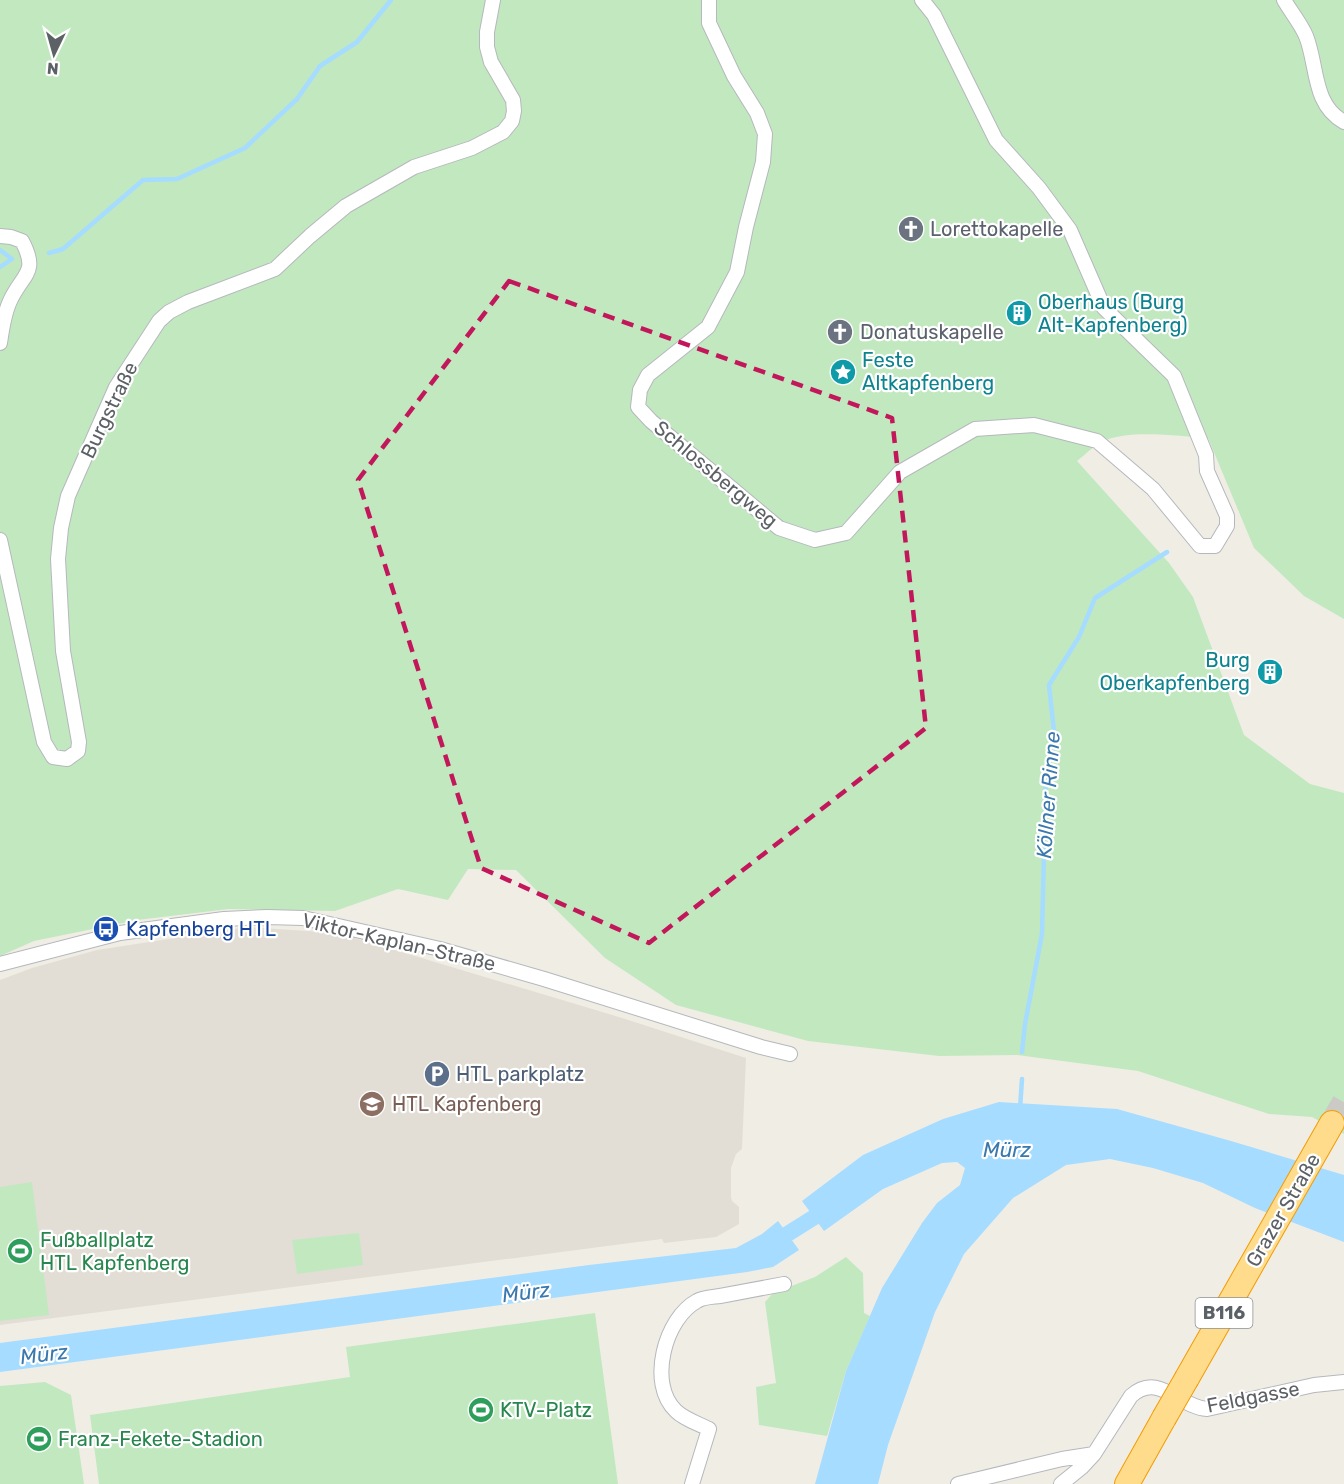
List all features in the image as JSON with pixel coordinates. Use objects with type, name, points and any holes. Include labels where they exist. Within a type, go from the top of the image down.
[{"type":"highway","name":"Grazer Straße","points":[[1127,1484],[1332,1123]]},
{"type":"street","name":"Burgstraße","points":[[0,540],[44,741],[53,757],[67,759],[78,751],[79,742],[63,651],[58,559],[61,528],[68,496],[116,387],[159,321],[169,312],[188,302],[275,269],[346,206],[414,167],[472,147],[503,132],[512,121],[514,111],[513,99],[491,62],[487,47],[487,32],[493,0]]},
{"type":"street","name":"Schlossbergweg","points":[[709,0],[709,23],[734,76],[758,113],[765,134],[763,162],[737,272],[708,327],[648,375],[640,390],[638,407],[651,421],[779,528],[815,540],[846,533],[900,472],[975,429],[1034,425],[1097,441],[1153,489],[1200,546],[1215,546],[1227,526],[1227,516],[1207,471],[1206,455],[1174,376],[1104,308],[1070,230],[1039,188],[996,140],[934,15],[922,0]]},
{"type":"street","points":[[1284,0],[1305,34],[1319,93],[1332,114],[1344,122]]},
{"type":"street","points":[[0,236],[22,241],[30,258],[30,268],[10,302],[3,322],[0,343]]},
{"type":"street","name":"Viktor-Kaplan-Straße","points":[[0,964],[120,933],[224,919],[267,916],[303,918],[440,949],[760,1047],[790,1054]]},
{"type":"street","points":[[692,1484],[709,1429],[676,1411],[664,1392],[661,1372],[670,1333],[681,1315],[698,1300],[784,1284]]},
{"type":"street","name":"Feldgasse","points":[[1061,1484],[1094,1454],[1131,1396],[1138,1389],[1147,1386],[1158,1388],[1199,1408],[1207,1409],[1314,1384],[1344,1382]]},
{"type":"street","points":[[958,1484],[1062,1459],[1094,1454]]},
{"type":"highlighted area","points":[[509,281],[892,418],[926,728],[649,943],[481,868],[358,480]]},
{"type":"shaded area","name":"HTL Kapfenberg","points":[[247,927],[338,933],[619,1017],[746,1058],[742,1149],[736,1154],[731,1168],[731,1197],[739,1207],[739,1224],[716,1237],[664,1243],[662,1239],[0,1325],[0,980],[32,968],[97,950]]},
{"type":"green space","points":[[0,0],[1344,0],[1344,619],[1304,596],[1254,548],[1208,438],[1155,434],[1114,437],[1097,445],[1077,461],[1169,563],[1193,597],[1244,735],[1310,784],[1344,793],[1344,1134],[1312,1117],[1269,1114],[1138,1071],[1017,1055],[939,1056],[808,1041],[676,1005],[605,958],[516,870],[468,869],[448,900],[398,889],[335,911],[229,909],[137,920],[34,941],[0,956]]},
{"type":"green space","name":"Fußballplatz HTL Kapfenberg","points":[[32,1182],[49,1315],[0,1321],[0,1187]]},
{"type":"green space","points":[[359,1233],[363,1265],[297,1274],[292,1240]]},
{"type":"green space","points":[[846,1257],[863,1273],[864,1313],[870,1316],[846,1371],[827,1436],[759,1425],[756,1387],[776,1383],[765,1302],[773,1293],[815,1277]]},
{"type":"green space","name":"KTV-Platz","points":[[595,1313],[618,1484],[99,1484],[90,1415],[350,1377],[346,1347]]},
{"type":"green space","name":"Franz-Fekete-Stadion","points":[[45,1382],[71,1395],[84,1484],[0,1484],[0,1386]]},
{"type":"water","name":"Mürz","points":[[999,1102],[1117,1109],[1344,1175],[1344,1242],[1255,1208],[1203,1183],[1153,1168],[1110,1159],[1066,1165],[1013,1198],[964,1254],[935,1312],[888,1445],[878,1484],[815,1484],[846,1371],[882,1288],[937,1203],[960,1185],[965,1168],[957,1162],[942,1163],[883,1189],[824,1231],[802,1201],[863,1155],[943,1119]]},
{"type":"water","name":"Mürz","points":[[778,1221],[799,1250],[773,1267],[0,1372],[0,1343],[589,1265],[736,1248],[762,1234]]},
{"type":"waterway","points":[[49,253],[63,249],[143,180],[177,179],[245,148],[297,99],[320,66],[357,42],[391,0]]},
{"type":"waterway","points":[[0,250],[12,259],[0,267]]},
{"type":"waterway","name":"Köllner Rinne","points":[[1022,1052],[1042,934],[1046,773],[1055,741],[1049,685],[1079,637],[1095,598],[1167,552]]},
{"type":"waterway","name":"Köllner Rinne","points":[[1020,1109],[1022,1079]]},
{"type":"waterway","name":"Mürz","points":[[770,1245],[832,1206]]},
{"type":"tunnel","points":[[1332,1123],[1344,1102]]},
{"type":"place","name":"Lorettokapelle","points":[[911,229]]},
{"type":"place","name":"Oberhaus (Burg Alt-Kapfenberg)","points":[[1019,313]]},
{"type":"place","name":"Donatuskapelle","points":[[840,332]]},
{"type":"place","name":"Feste Altkapfenberg","points":[[843,372]]},
{"type":"place","name":"Burg Oberkapfenberg","points":[[1270,672]]},
{"type":"place","name":"Kapfenberg HTL","points":[[106,929]]},
{"type":"place","name":"HTL parkplatz","points":[[437,1074]]},
{"type":"place","name":"HTL Kapfenberg","points":[[372,1104]]},
{"type":"place","name":"Fußballplatz HTL Kapfenberg","points":[[20,1251]]},
{"type":"place","name":"KTV-Platz","points":[[481,1410]]},
{"type":"place","name":"Franz-Fekete-Stadion","points":[[39,1439]]}]
